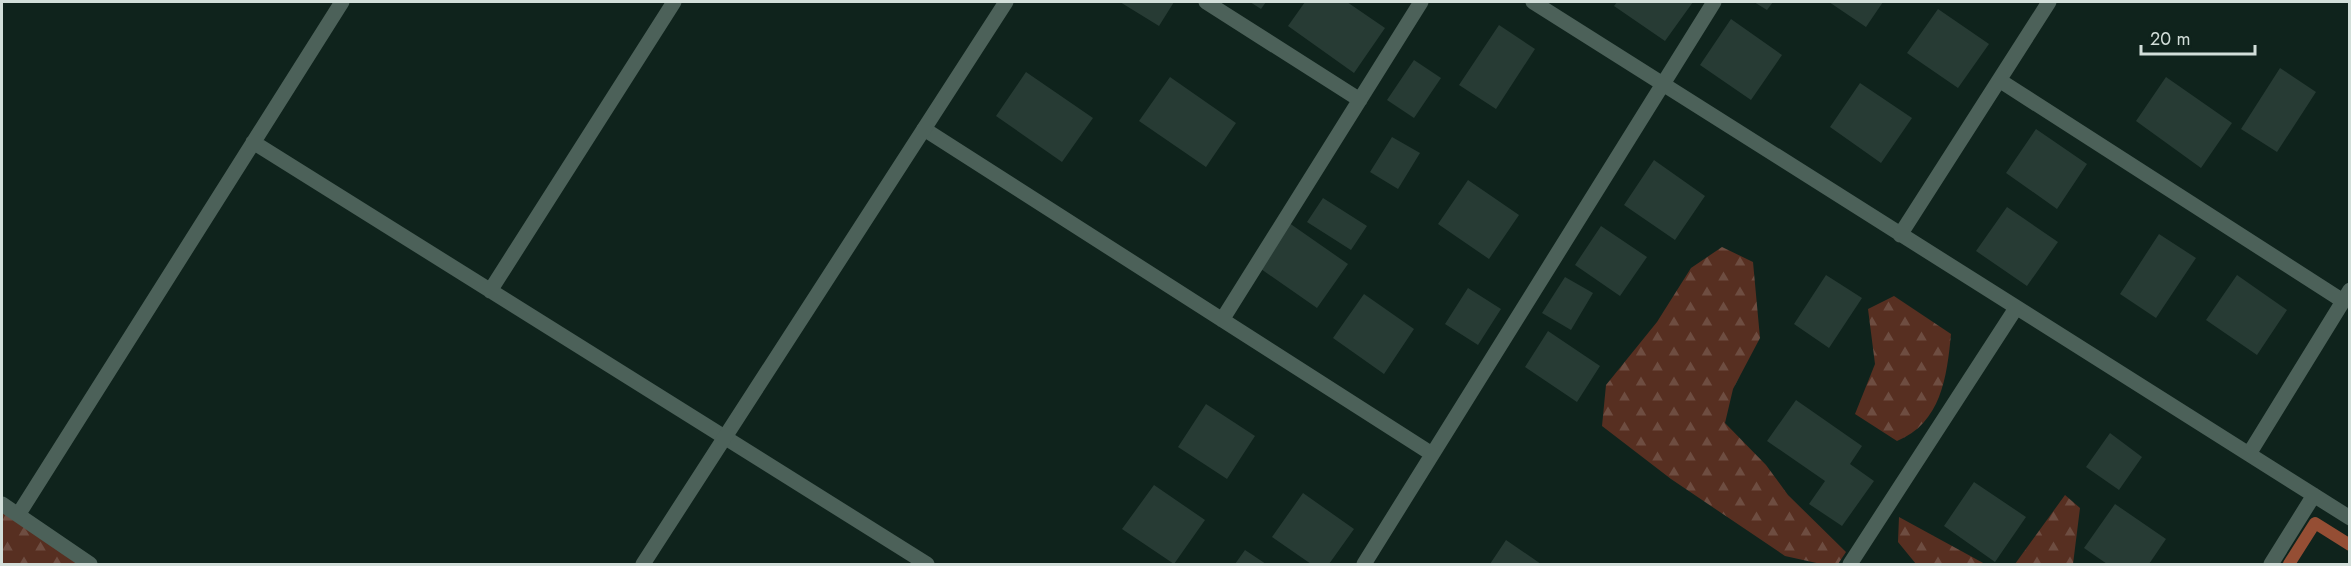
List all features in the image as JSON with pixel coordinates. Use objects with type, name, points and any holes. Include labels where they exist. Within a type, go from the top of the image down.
[{"type":"street","points":[[18,515],[342,2]]},
{"type":"street","points":[[490,291],[674,2]]},
{"type":"street","points":[[643,564],[726,439],[1006,2]]},
{"type":"street","points":[[1206,2],[1360,100]]},
{"type":"street","points":[[1222,320],[1421,2]]},
{"type":"street","points":[[1533,2],[2349,518]]},
{"type":"street","points":[[1364,564],[1714,2]]},
{"type":"street","points":[[1900,235],[2049,2]]},
{"type":"street","points":[[1999,80],[2346,295],[2249,454]]},
{"type":"street","points":[[924,129],[1432,454]]},
{"type":"street","points":[[253,142],[927,564]]},
{"type":"street","points":[[1850,564],[2016,308]]},
{"type":"street","points":[[2271,564],[2314,495]]},
{"type":"street","points":[[2,504],[90,564]]},
{"type":"green space","points":[[1722,247],[1753,262],[1760,338],[1733,389],[1725,423],[1766,465],[1788,495],[1846,552],[1838,564],[1821,564],[1785,556],[1671,479],[1602,426],[1606,385],[1657,322],[1691,268]]},
{"type":"green space","points":[[1894,296],[1951,334],[1944,382],[1932,411],[1912,433],[1897,441],[1855,414],[1875,364],[1868,309]]},
{"type":"green space","points":[[2065,495],[2080,508],[2073,564],[2015,564]]},
{"type":"green space","points":[[2,508],[83,564],[2,564]]},
{"type":"green space","points":[[1899,517],[1985,564],[1916,564],[1898,542]]},
{"type":"building","points":[[1120,2],[1174,2],[1159,26]]},
{"type":"building","points":[[1250,2],[1266,2],[1261,9]]},
{"type":"building","points":[[1305,2],[1347,2],[1385,28],[1354,73],[1288,26]]},
{"type":"building","points":[[1617,2],[1693,2],[1665,41],[1614,6]]},
{"type":"building","points":[[1754,2],[1773,2],[1767,10]]},
{"type":"building","points":[[1829,2],[1883,2],[1866,27]]},
{"type":"building","points":[[1938,9],[1989,44],[1958,88],[1907,53]]},
{"type":"building","points":[[1731,19],[1782,55],[1751,100],[1700,65]]},
{"type":"building","points":[[1499,25],[1535,49],[1496,109],[1459,85]]},
{"type":"building","points":[[1414,60],[1441,78],[1414,118],[1387,100]]},
{"type":"building","points":[[2280,68],[2316,92],[2277,152],[2241,129]]},
{"type":"building","points":[[1026,72],[1093,118],[1062,162],[996,116]]},
{"type":"building","points":[[1170,77],[1236,123],[1206,167],[1139,121]]},
{"type":"building","points":[[2166,77],[2232,123],[2201,168],[2136,121]]},
{"type":"building","points":[[1860,83],[1912,118],[1881,163],[1830,127]]},
{"type":"building","points":[[2036,129],[2087,164],[2057,209],[2006,173]]},
{"type":"building","points":[[1392,137],[1420,153],[1398,189],[1370,172]]},
{"type":"building","points":[[1654,160],[1705,196],[1675,240],[1624,205]]},
{"type":"building","points":[[1468,180],[1519,215],[1489,259],[1438,224]]},
{"type":"building","points":[[1323,198],[1367,226],[1351,250],[1307,222]]},
{"type":"building","points":[[2007,207],[2058,242],[2027,286],[1976,251]]},
{"type":"building","points":[[1282,218],[1348,264],[1317,308],[1251,262]]},
{"type":"building","points":[[1601,226],[1647,257],[1620,296],[1575,265]]},
{"type":"building","points":[[2159,234],[2196,258],[2156,318],[2120,294]]},
{"type":"building","points":[[1826,275],[1862,298],[1829,348],[1794,324]]},
{"type":"building","points":[[2237,275],[2287,310],[2257,355],[2206,320]]},
{"type":"building","points":[[1565,277],[1593,293],[1571,330],[1542,313]]},
{"type":"building","points":[[1468,288],[1501,309],[1478,345],[1445,324]]},
{"type":"building","points":[[1364,294],[1414,329],[1384,374],[1333,338]]},
{"type":"building","points":[[1548,331],[1600,366],[1577,402],[1525,367]]},
{"type":"building","points":[[1796,400],[1862,446],[1850,464],[1874,481],[1842,526],[1809,504],[1825,481],[1767,441]]},
{"type":"building","points":[[1206,404],[1255,436],[1227,479],[1178,447]]},
{"type":"building","points":[[2110,433],[2142,457],[2119,490],[2086,467]]},
{"type":"building","points":[[1974,482],[2026,517],[1995,562],[1944,526]]},
{"type":"building","points":[[1154,485],[1205,520],[1174,564],[1122,529]]},
{"type":"building","points":[[1303,493],[1354,529],[1329,564],[1311,564],[1272,537]]},
{"type":"building","points":[[2115,504],[2166,539],[2149,564],[2107,564],[2084,548]]},
{"type":"building","points":[[1506,540],[1541,564],[1490,564]]},
{"type":"building","points":[[1245,550],[1266,564],[1235,564]]},
{"type":"waterway","points":[[2289,564],[2315,523],[2350,545]]}]
